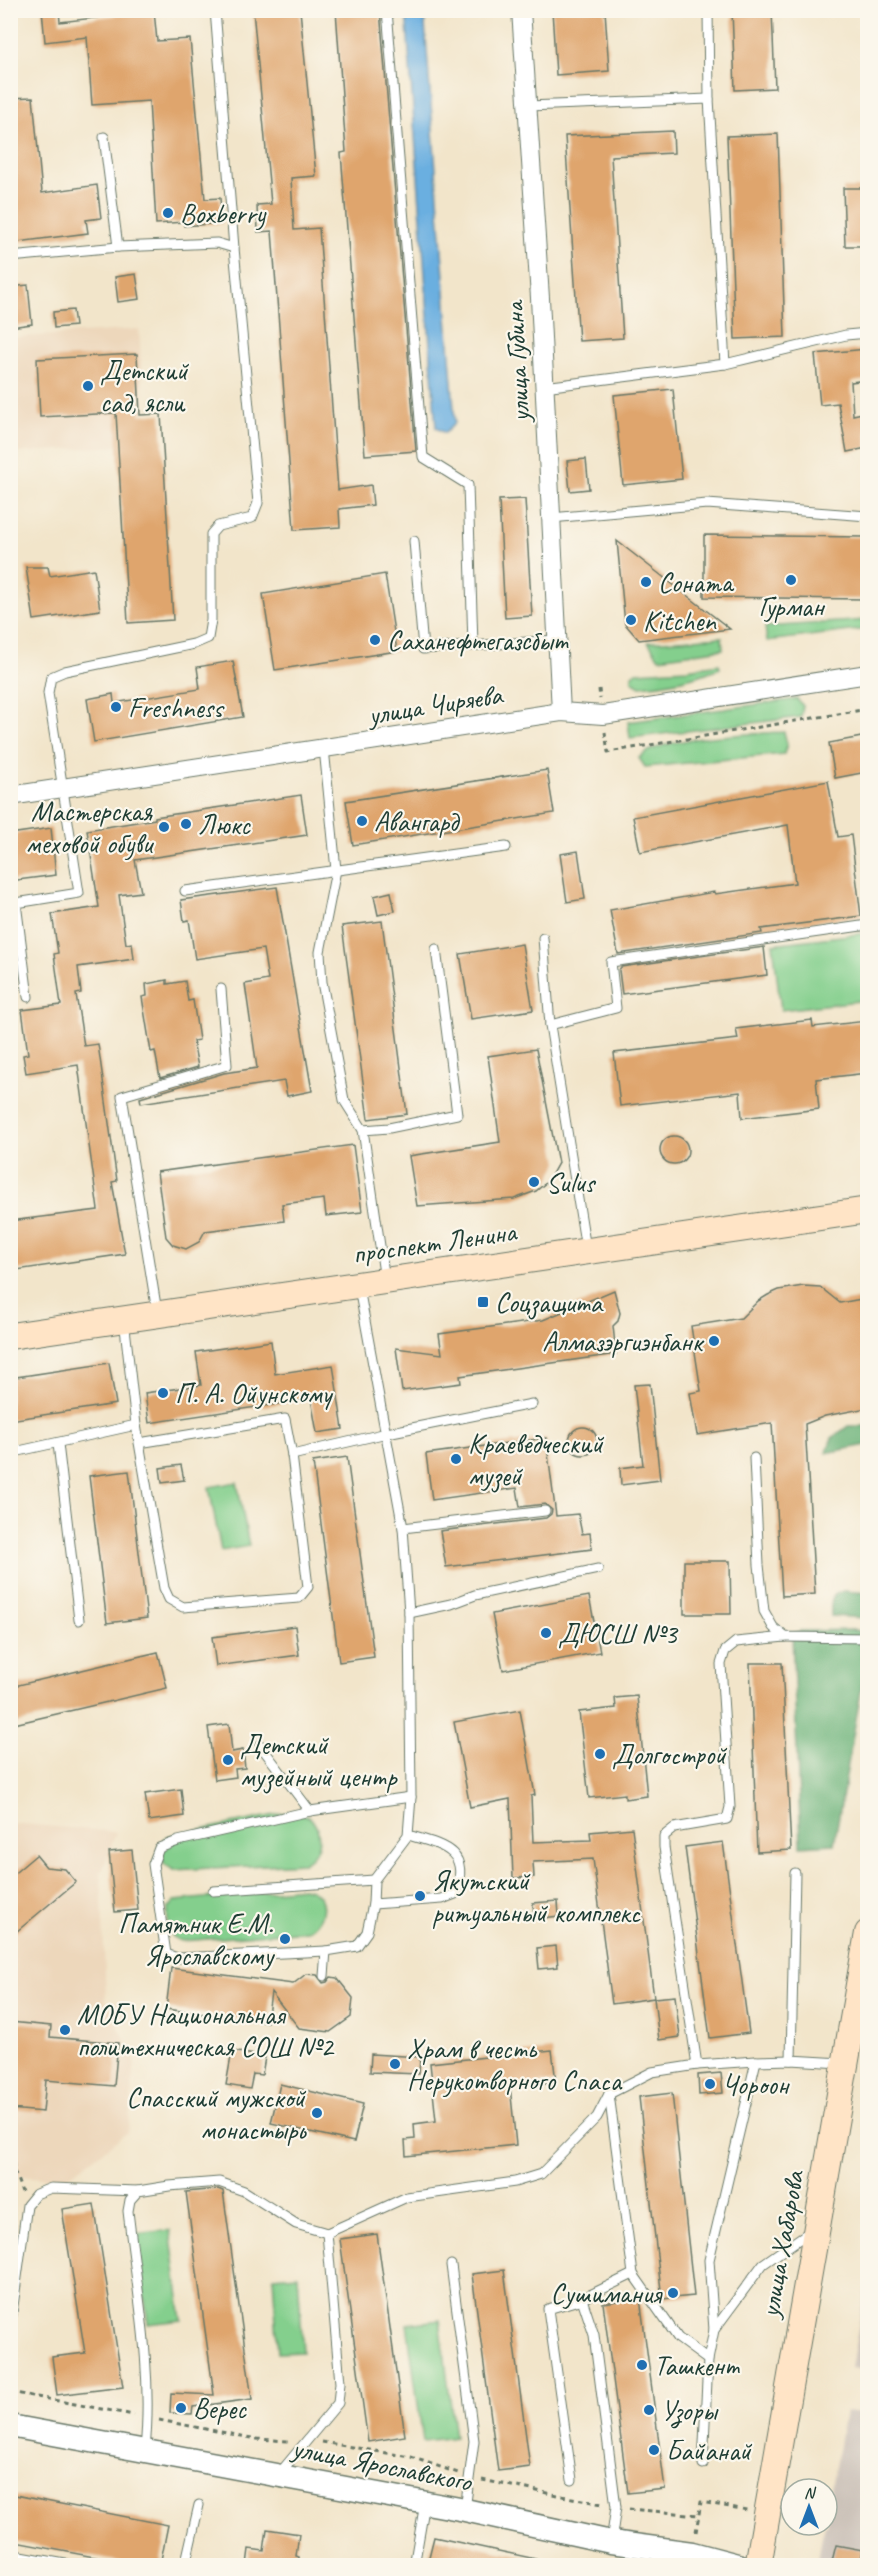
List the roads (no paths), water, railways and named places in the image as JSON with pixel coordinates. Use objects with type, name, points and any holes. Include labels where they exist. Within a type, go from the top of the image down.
[{"type":"main road","name":"проспект Ленина","points":[[10,1336],[867,1210]]},
{"type":"main road","name":"улица Хабарова","points":[[758,2565],[867,1933]]},
{"type":"street","name":"улица Губина","points":[[521,10],[561,712]]},
{"type":"street","name":"улица Чиряева","points":[[10,796],[561,712],[603,715],[867,674]]},
{"type":"street","name":"улица Ярославского","points":[[10,2426],[279,2474],[465,2510],[611,2542],[692,2553],[741,2565]]},
{"type":"lane","points":[[28,998],[16,903],[79,893],[48,693],[51,677],[65,671],[194,644],[208,638],[211,620],[211,534],[218,526],[252,518],[258,503],[215,10]]},
{"type":"lane","points":[[387,10],[423,457],[468,485],[473,645]]},
{"type":"lane","points":[[708,10],[709,99],[725,364]]},
{"type":"lane","points":[[528,106],[709,99]]},
{"type":"lane","points":[[104,137],[118,247]]},
{"type":"lane","points":[[10,257],[118,247],[217,243],[234,248]]},
{"type":"lane","points":[[544,387],[725,364],[846,335],[867,333]]},
{"type":"lane","points":[[551,518],[707,504],[867,516]]},
{"type":"lane","points":[[414,541],[423,649],[557,640]]},
{"type":"lane","points":[[324,748],[336,870],[320,952],[322,982],[345,1100],[363,1130],[386,1281]]},
{"type":"lane","points":[[185,891],[506,847]]},
{"type":"lane","points":[[550,1025],[616,1008],[611,962],[867,925]]},
{"type":"lane","points":[[543,938],[550,1025],[586,1252]]},
{"type":"lane","points":[[363,1130],[389,1128],[457,1114],[436,949]]},
{"type":"lane","points":[[157,1315],[122,1096],[227,1065],[221,989]]},
{"type":"lane","points":[[359,1285],[403,1528],[409,1613],[411,1797],[408,1835],[374,1880],[373,1904],[367,1932],[357,1946],[326,1951],[177,1958],[166,1954],[153,1864],[159,1848],[178,1841],[310,1811],[411,1797]]},
{"type":"lane","points":[[124,1319],[136,1425],[139,1443],[164,1588],[170,1599],[183,1607],[286,1601],[299,1598],[308,1587],[292,1455],[285,1419],[139,1443]]},
{"type":"lane","points":[[292,1455],[532,1404]]},
{"type":"lane","points":[[10,1453],[136,1425]]},
{"type":"lane","points":[[58,1444],[79,1620]]},
{"type":"lane","points":[[754,1458],[759,1565],[764,1611],[773,1627],[785,1637]]},
{"type":"lane","points":[[403,1528],[545,1511]]},
{"type":"lane","points":[[409,1613],[451,1604],[475,1595],[598,1569]]},
{"type":"lane","points":[[697,2065],[664,1836],[674,1828],[727,1819],[730,1807],[721,1664],[725,1651],[736,1642],[785,1637],[867,1638]]},
{"type":"lane","points":[[260,1745],[310,1811]]},
{"type":"lane","points":[[373,1904],[442,1899],[455,1894],[461,1879],[459,1860],[447,1847],[408,1835]]},
{"type":"lane","points":[[791,2060],[795,1873]]},
{"type":"lane","points":[[213,1891],[374,1880]]},
{"type":"lane","points":[[324,1976],[326,1951]]},
{"type":"lane","points":[[703,2464],[708,2360],[714,2330],[709,2260],[756,2061]]},
{"type":"lane","points":[[10,2328],[27,2205],[36,2194],[51,2188],[138,2191],[219,2182],[244,2192],[296,2224],[327,2233],[407,2197],[515,2182],[541,2174],[597,2117],[609,2094],[652,2072],[697,2065],[756,2061],[845,2063]]},
{"type":"lane","points":[[609,2094],[633,2274],[678,2338],[708,2360]]},
{"type":"lane","points":[[138,2191],[130,2200],[128,2211],[148,2378],[145,2449]]},
{"type":"lane","points":[[714,2330],[763,2264],[816,2226]]},
{"type":"lane","points":[[279,2474],[328,2418],[338,2403],[340,2383],[327,2233]]},
{"type":"lane","points":[[452,2265],[474,2441],[465,2510]]},
{"type":"lane","points":[[572,2480],[548,2309],[582,2299],[633,2274]]},
{"type":"lane","points":[[582,2299],[594,2335],[616,2507],[611,2542]]},
{"type":"lane","points":[[414,2565],[425,2503]]},
{"type":"lane","points":[[185,2565],[200,2505]]},
{"type":"lane","points":[[10,2554],[76,2565]]},
{"type":"water","points":[[406,11],[424,11],[455,423],[445,433],[436,428]]},
{"type":"place","name":"Boxberry","points":[[168,213]]},
{"type":"place","name":"Детский сад, ясли","points":[[88,386]]},
{"type":"place","name":"Гурман","points":[[791,580]]},
{"type":"place","name":"Соната","points":[[646,582]]},
{"type":"place","name":"Kitchen","points":[[631,620]]},
{"type":"place","name":"Саханефтегазсбыт","points":[[375,640]]},
{"type":"place","name":"Freshness","points":[[116,707]]},
{"type":"place","name":"Авангард","points":[[362,821]]},
{"type":"place","name":"Люкс","points":[[186,824]]},
{"type":"place","name":"Мастерская меховой обуви","points":[[164,827]]},
{"type":"place","name":"Sulus","points":[[534,1182]]},
{"type":"place","name":"Соцзащита","points":[[483,1302]]},
{"type":"place","name":"Алмазэргиэнбанк","points":[[714,1341]]},
{"type":"place","name":"П. А. Ойунскому","points":[[163,1393]]},
{"type":"place","name":"Краеведческий музей","points":[[456,1459]]},
{"type":"place","name":"ДЮСШ №3","points":[[546,1633]]},
{"type":"place","name":"Долгострой","points":[[600,1754]]},
{"type":"place","name":"Детский музейный центр","points":[[228,1760]]},
{"type":"place","name":"Якутский ритуальный комплекс","points":[[420,1896]]},
{"type":"place","name":"Памятник Е.М. Ярославскому","points":[[285,1939]]},
{"type":"place","name":"МОБУ Национальная политехническая СОШ №2","points":[[65,2030]]},
{"type":"place","name":"Храм в честь Нерукотворного Спаса","points":[[395,2064]]},
{"type":"place","name":"Чороон","points":[[710,2084]]},
{"type":"place","name":"Спасский мужской монастырь","points":[[317,2113]]},
{"type":"place","name":"Сушимания","points":[[673,2293]]},
{"type":"place","name":"Ташкент","points":[[642,2365]]},
{"type":"place","name":"Верес","points":[[181,2408]]},
{"type":"place","name":"Узоры","points":[[649,2410]]},
{"type":"place","name":"Байанай","points":[[654,2450]]}]
